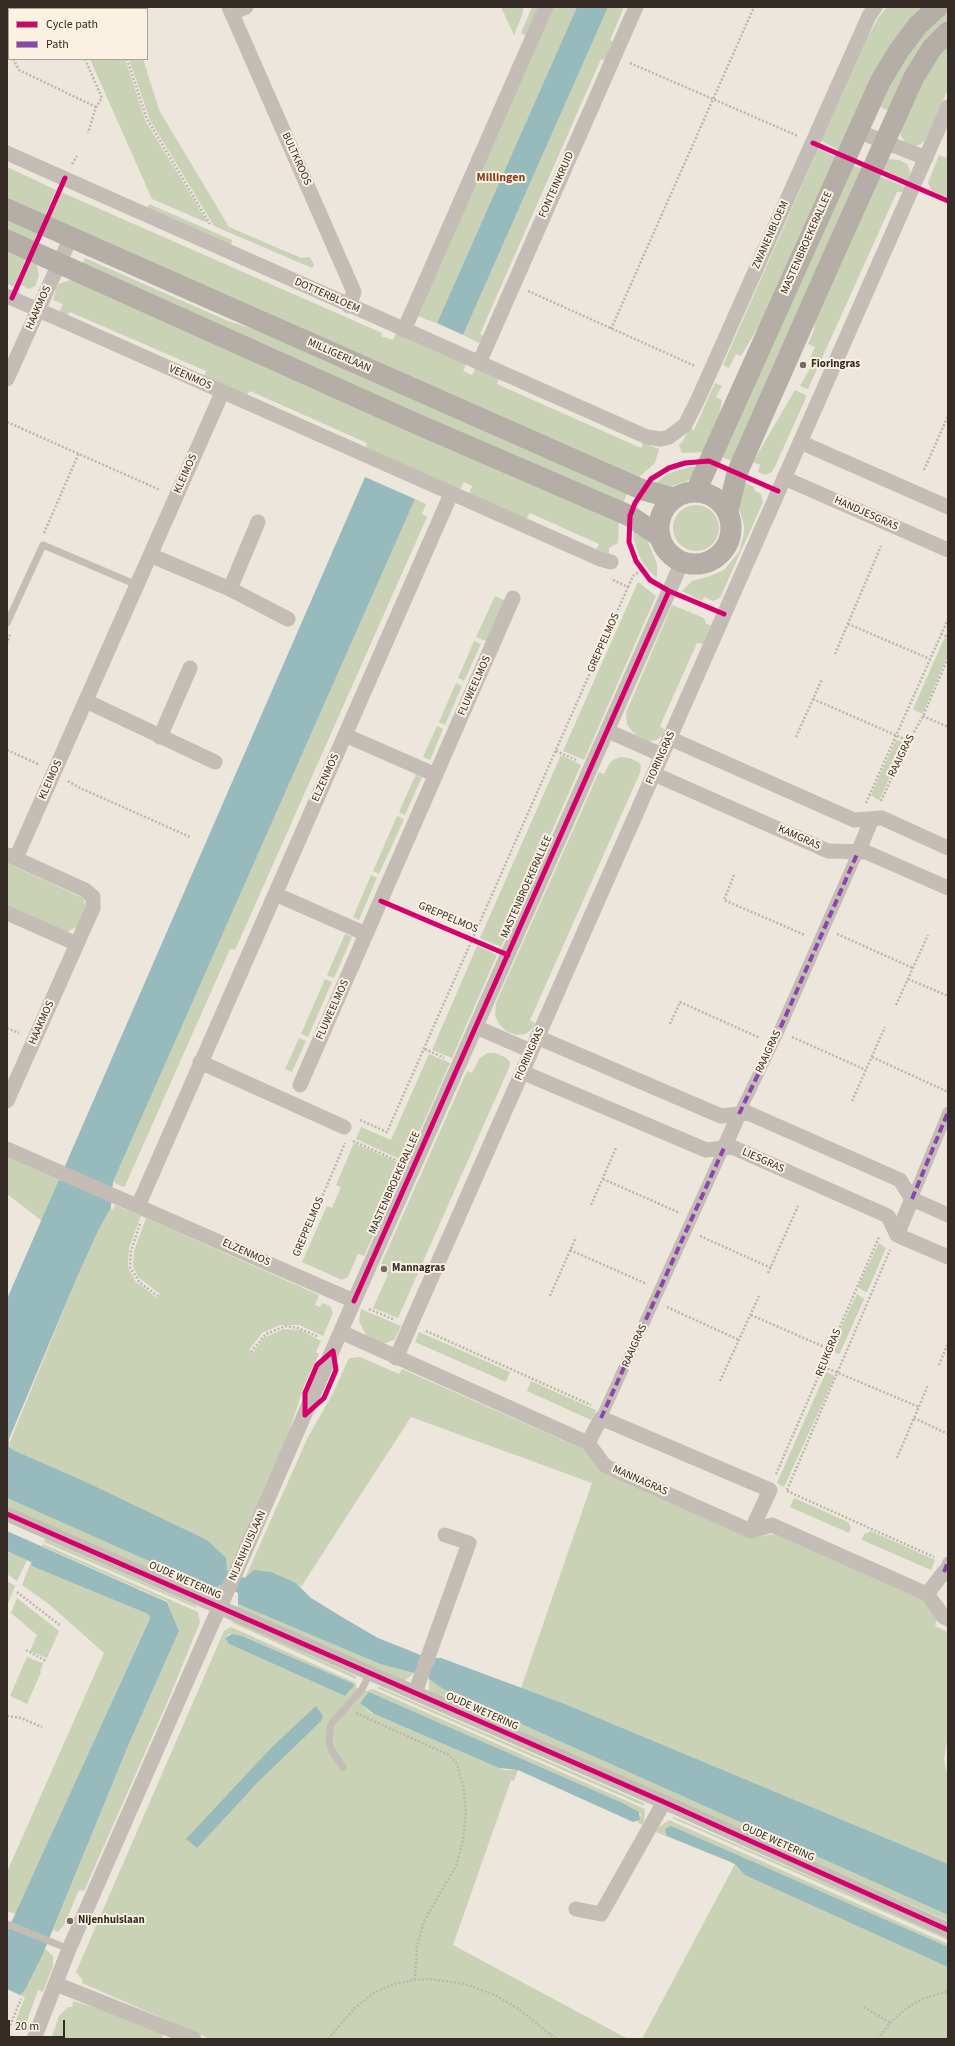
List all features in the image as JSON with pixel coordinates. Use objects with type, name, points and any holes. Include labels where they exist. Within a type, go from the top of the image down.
[{"type":"main road","name":"MASTENBROEKERALLEE","points":[[696,491],[880,82],[898,52],[918,25],[938,7]]},
{"type":"main road","points":[[728,511],[740,466],[914,77],[932,48],[948,32]]},
{"type":"main road","name":"MILLIGERLAAN","points":[[7,209],[643,490],[674,498]]},
{"type":"main road","points":[[7,240],[410,421],[630,516],[659,536]]},
{"type":"main road","points":[[696,491],[709,494],[720,501],[728,511],[731,523],[731,535],[722,552],[717,556],[706,562],[694,564],[682,562],[672,556],[664,547],[659,536],[659,522],[664,508],[674,498],[684,493],[696,491]]},
{"type":"street","name":"BULTKROOS","points":[[246,7],[230,10],[354,292],[349,306]]},
{"type":"street","points":[[404,330],[546,7]]},
{"type":"street","name":"FONTEINKRUID","points":[[479,363],[636,7]]},
{"type":"street","name":"ZWANENBLOEM","points":[[648,437],[661,439],[670,437],[685,425],[710,373],[869,16],[875,7]]},
{"type":"street","name":"FIORINGRAS","points":[[396,1358],[948,107]]},
{"type":"street","points":[[857,132],[926,158]]},
{"type":"street","name":"DOTTERBLOEM","points":[[7,153],[349,306],[648,437]]},
{"type":"street","name":"HAAKMOS","points":[[7,379],[71,237]]},
{"type":"street","name":"VEENMOS","points":[[7,296],[222,393],[374,458],[451,494]]},
{"type":"street","name":"KLEIMOS","points":[[11,856],[54,771],[86,701],[222,393]]},
{"type":"street","points":[[800,442],[948,507]]},
{"type":"street","name":"HANDJESGRAS","points":[[784,478],[948,550]]},
{"type":"street","points":[[451,494],[606,561]]},
{"type":"street","name":"ELZENMOS","points":[[142,1208],[200,1062],[451,494]]},
{"type":"street","points":[[230,589],[258,522]]},
{"type":"street","points":[[150,555],[230,589],[288,619]]},
{"type":"street","name":"MASTENBROEKERALLEE","points":[[354,1301],[682,562]]},
{"type":"street","name":"FLUWEELMOS","points":[[300,1085],[513,598]]},
{"type":"street","points":[[160,736],[190,668]]},
{"type":"street","points":[[86,701],[215,762]]},
{"type":"street","points":[[608,731],[662,755]]},
{"type":"street","points":[[345,735],[436,775]]},
{"type":"street","points":[[669,738],[854,820],[882,818],[948,848]]},
{"type":"street","name":"KAMGRAS","points":[[654,774],[828,851],[866,852],[948,888]]},
{"type":"street","name":"RAAIGRAS","points":[[588,1443],[603,1415],[825,928],[858,852],[865,820]]},
{"type":"street","name":"HAAKMOS","points":[[7,1101],[93,908],[93,897],[85,890],[11,856]]},
{"type":"street","points":[[275,894],[366,934]]},
{"type":"street","points":[[7,913],[77,944]]},
{"type":"street","points":[[476,1027],[531,1051]]},
{"type":"street","points":[[538,1037],[721,1116],[748,1113],[900,1180],[912,1199],[948,1216]]},
{"type":"street","points":[[200,1062],[350,1123]]},
{"type":"street","name":"LIESGRAS","points":[[522,1072],[706,1150],[732,1147],[888,1216]]},
{"type":"street","points":[[897,1235],[948,1112]]},
{"type":"street","name":"ELZENMOS","points":[[7,1149],[354,1301]]},
{"type":"street","points":[[888,1216],[897,1235],[948,1257]]},
{"type":"street","name":"NIJENHUISLAAN","points":[[34,2039],[69,1950],[354,1301]]},
{"type":"street","name":"MANNAGRAS","points":[[338,1339],[396,1358],[588,1443],[605,1466],[751,1531]]},
{"type":"street","points":[[603,1415],[770,1490],[751,1531]]},
{"type":"street","name":"OUDE WETERING","points":[[7,1514],[664,1802],[948,1930]]},
{"type":"street","points":[[751,1531],[772,1526],[927,1594],[944,1617],[948,1619]]},
{"type":"street","points":[[415,1693],[469,1543],[445,1535]]},
{"type":"street","points":[[927,1594],[947,1567]]},
{"type":"street","points":[[576,1909],[601,1914],[664,1802]]},
{"type":"street","points":[[56,1984],[194,2039]]},
{"type":"lane","points":[[7,623],[43,545],[137,585]]},
{"type":"lane","points":[[343,1767],[332,1751],[329,1733],[331,1724],[362,1689],[370,1674]]},
{"type":"lane","points":[[7,1924],[69,1950]]},
{"type":"path","points":[[611,329],[754,7]]},
{"type":"path","points":[[614,56],[813,143]]},
{"type":"path","points":[[13,60],[18,70],[96,107]]},
{"type":"path","points":[[85,60],[102,98],[96,107],[88,133]]},
{"type":"path","points":[[127,60],[147,119],[213,229]]},
{"type":"path","points":[[513,285],[710,373]]},
{"type":"path","points":[[924,470],[948,416]]},
{"type":"path","points":[[7,422],[176,498]]},
{"type":"path","points":[[43,545],[42,537],[79,454]]},
{"type":"path","points":[[835,654],[881,546]]},
{"type":"path","points":[[606,561],[606,577],[628,587]]},
{"type":"path","points":[[640,568],[650,580],[669,591]]},
{"type":"path","points":[[865,820],[895,736],[948,619]]},
{"type":"path","points":[[848,624],[930,659]]},
{"type":"path","points":[[941,634],[948,637]]},
{"type":"path","points":[[796,737],[822,679]]},
{"type":"path","points":[[813,699],[909,741]]},
{"type":"path","points":[[923,716],[948,727]]},
{"type":"path","points":[[7,750],[54,771],[78,787],[190,837]]},
{"type":"path","points":[[734,875],[724,900],[819,941]]},
{"type":"path","points":[[825,928],[913,968]]},
{"type":"path","points":[[896,1005],[928,934]]},
{"type":"path","points":[[908,979],[948,996]]},
{"type":"path","points":[[670,1024],[680,1002],[773,1044]]},
{"type":"path","points":[[852,1101],[885,1027]]},
{"type":"path","points":[[779,1031],[866,1070]]},
{"type":"path","points":[[872,1057],[948,1092]]},
{"type":"path","points":[[591,1206],[616,1148]]},
{"type":"path","points":[[603,1179],[693,1218]]},
{"type":"path","points":[[768,1274],[798,1206]]},
{"type":"path","points":[[142,1208],[131,1251],[130,1267],[140,1283],[158,1296]]},
{"type":"path","points":[[688,1230],[771,1268]]},
{"type":"path","points":[[784,1498],[897,1235]]},
{"type":"path","points":[[550,1296],[576,1237]]},
{"type":"path","points":[[570,1250],[660,1290]]},
{"type":"path","points":[[720,1381],[759,1296]]},
{"type":"path","points":[[354,1301],[402,1324],[410,1324],[603,1415]]},
{"type":"path","points":[[655,1302],[739,1340]]},
{"type":"path","points":[[751,1314],[829,1349]]},
{"type":"path","points":[[251,1352],[266,1334],[285,1326],[338,1339]]},
{"type":"path","points":[[939,1365],[948,1345]]},
{"type":"path","points":[[824,1367],[919,1407]]},
{"type":"path","points":[[897,1458],[928,1385]]},
{"type":"path","points":[[914,1418],[948,1434]]},
{"type":"path","points":[[770,1490],[787,1491],[947,1567]]},
{"type":"path","points":[[17,1592],[61,1626]]},
{"type":"path","points":[[26,1650],[46,1661]]},
{"type":"path","points":[[349,1703],[359,1716],[449,1755],[457,1764],[462,1777],[466,1807],[463,1840],[456,1866],[424,1921],[418,1946],[414,1980]]},
{"type":"path","points":[[7,1716],[21,1718],[42,1727]]},
{"type":"path","points":[[328,2039],[347,2016],[365,1999],[386,1987],[414,1980],[444,1980],[479,1989],[519,2009],[556,2039]]},
{"type":"path","points":[[878,2039],[890,2023],[922,1999],[948,1991]]},
{"type":"path","points":[[17,2039],[7,2034],[21,1998]]},
{"type":"path","points":[[864,2006],[890,2023]]},
{"type":"green space","points":[[501,7],[523,7],[523,13],[514,35]]},
{"type":"green space","points":[[532,7],[539,7],[526,36],[521,33]]},
{"type":"green space","points":[[554,7],[577,7],[437,323],[425,319],[418,316]]},
{"type":"green space","points":[[608,7],[624,7],[610,40],[613,42],[605,61],[601,59],[480,334],[484,336],[479,343],[463,335]]},
{"type":"green space","points":[[887,7],[924,7],[893,42],[841,151],[817,139],[820,133],[824,135],[867,39],[878,18]]},
{"type":"green space","points":[[948,9],[948,21],[942,26],[891,112],[880,107],[895,73],[913,44]]},
{"type":"green space","points":[[948,40],[948,89],[926,139],[921,144],[915,146],[905,142],[901,136],[900,129],[903,111]]},
{"type":"green space","points":[[90,60],[125,60],[146,122],[208,223],[152,199]]},
{"type":"green space","points":[[129,60],[143,60],[159,110],[229,227],[301,258],[310,257],[314,265],[312,268],[214,226],[150,120]]},
{"type":"green space","points":[[814,147],[838,158],[771,306],[741,356],[736,354],[729,368],[723,365],[815,156],[811,153]]},
{"type":"green space","points":[[948,153],[948,198],[932,191],[928,183],[939,155],[946,158]]},
{"type":"green space","points":[[888,159],[899,160],[907,164],[910,171],[908,181],[877,167]]},
{"type":"green space","points":[[850,164],[865,170],[735,462],[719,456]]},
{"type":"green space","points":[[7,167],[56,190],[43,220],[7,204]]},
{"type":"green space","points":[[874,174],[905,187],[903,192],[897,192],[808,389],[800,386],[815,360],[810,358],[815,347],[808,344],[813,333],[822,293]]},
{"type":"green space","points":[[61,192],[382,333],[381,336],[393,340],[396,333],[466,364],[463,371],[472,375],[476,368],[499,379],[497,384],[641,448],[643,443],[659,449],[655,463],[636,480],[48,222]]},
{"type":"green space","points":[[149,204],[232,240],[231,246],[147,209]]},
{"type":"green space","points":[[7,215],[39,229],[32,247],[7,236]]},
{"type":"green space","points":[[7,247],[27,256],[14,287],[7,284]]},
{"type":"green space","points":[[85,258],[228,321],[303,345],[628,492],[621,507],[80,269]]},
{"type":"green space","points":[[31,260],[36,262],[39,276],[35,286],[29,289],[20,285]]},
{"type":"green space","points":[[74,279],[619,518],[618,543],[609,548],[609,555],[596,550],[599,544],[530,513],[526,519],[469,494],[472,486],[464,482],[460,490],[366,448],[367,443],[250,391],[247,395],[204,377],[206,371],[70,312],[67,316],[59,312],[63,304],[53,300],[58,284]]},
{"type":"green space","points":[[715,383],[722,386],[716,397],[722,400],[718,421],[707,452],[682,453],[679,445],[683,441],[689,428],[694,430]]},
{"type":"green space","points":[[795,390],[806,395],[805,400],[772,472],[765,475],[758,472],[760,465],[753,462]]},
{"type":"green space","points":[[690,467],[697,467],[693,477],[687,481],[666,488],[652,486],[667,474]]},
{"type":"green space","points":[[740,481],[755,487],[754,490],[761,494],[763,502],[720,598],[713,601],[704,597],[702,601],[682,591],[692,581],[724,570],[739,552],[744,533],[744,525],[738,505]]},
{"type":"green space","points":[[415,499],[426,504],[422,514],[427,517],[235,950],[230,949],[125,1186],[123,1187],[113,1182]]},
{"type":"green space","points":[[696,505],[709,509],[715,515],[719,528],[715,541],[709,547],[696,551],[683,547],[677,541],[673,528],[677,515],[683,509]]},
{"type":"green space","points":[[633,526],[645,537],[648,542],[657,564],[657,578],[650,572],[641,560],[634,540]]},
{"type":"green space","points":[[638,582],[656,596],[584,760],[563,751]]},
{"type":"green space","points":[[495,596],[506,601],[488,642],[476,637]]},
{"type":"green space","points":[[672,605],[704,618],[706,624],[711,625],[703,644],[697,643],[660,726],[665,730],[657,740],[648,741],[636,735],[631,730],[627,724],[626,713]]},
{"type":"green space","points":[[944,639],[948,639],[948,655],[923,713],[920,713],[913,709]]},
{"type":"green space","points":[[474,641],[481,644],[464,681],[458,678]]},
{"type":"green space","points":[[456,683],[462,686],[445,725],[439,722]]},
{"type":"green space","points":[[437,726],[443,729],[430,760],[423,757]]},
{"type":"green space","points":[[896,740],[905,743],[880,799],[878,800],[871,795]]},
{"type":"green space","points":[[561,755],[581,765],[501,947],[480,938]]},
{"type":"green space","points":[[621,757],[629,758],[638,762],[641,766],[640,773],[530,1020],[535,1023],[534,1027],[526,1034],[516,1035],[506,1031],[499,1024],[495,1015],[496,1003],[599,772],[604,774],[609,764],[613,760]]},
{"type":"green space","points":[[416,774],[422,777],[405,815],[399,812]]},
{"type":"green space","points":[[397,816],[404,819],[379,874],[373,871]]},
{"type":"green space","points":[[7,863],[83,898],[86,908],[77,927],[67,932],[7,907]]},
{"type":"green space","points":[[371,875],[377,878],[359,920],[353,917]]},
{"type":"green space","points":[[345,934],[352,937],[334,978],[327,975]]},
{"type":"green space","points":[[477,946],[497,955],[452,1058],[432,1050]]},
{"type":"green space","points":[[325,979],[332,982],[308,1037],[301,1034]]},
{"type":"green space","points":[[299,1038],[306,1041],[292,1072],[285,1069]]},
{"type":"green space","points":[[487,1053],[495,1053],[505,1057],[510,1062],[509,1068],[398,1318],[373,1308],[388,1275],[386,1273],[388,1267],[381,1264],[467,1071],[472,1073],[479,1059]]},
{"type":"green space","points":[[429,1054],[450,1063],[406,1162],[356,1139],[361,1127],[391,1140]]},
{"type":"green space","points":[[354,1143],[404,1165],[364,1256],[358,1254],[348,1277],[342,1280],[302,1262],[327,1206],[332,1208],[341,1187],[336,1185]]},
{"type":"green space","points":[[7,1157],[59,1180],[42,1221],[7,1194]]},
{"type":"green space","points":[[115,1205],[141,1216],[129,1248],[128,1267],[136,1282],[157,1298],[160,1294],[138,1277],[133,1266],[134,1251],[146,1218],[319,1295],[315,1305],[320,1307],[322,1303],[330,1306],[333,1313],[323,1336],[299,1325],[280,1325],[262,1333],[249,1350],[253,1353],[264,1338],[283,1329],[300,1330],[321,1341],[316,1352],[319,1354],[305,1383],[288,1435],[229,1571],[206,1540],[84,1481],[13,1450],[9,1444],[78,1275],[110,1208],[113,1210]]},
{"type":"green space","points":[[879,1243],[886,1248],[867,1292],[865,1292],[858,1287]]},
{"type":"green space","points":[[857,1294],[864,1299],[840,1353],[838,1354],[831,1349]]},
{"type":"green space","points":[[361,1309],[401,1326],[394,1340],[383,1344],[366,1335],[359,1321]]},
{"type":"green space","points":[[419,1332],[510,1372],[506,1382],[415,1342]]},
{"type":"green space","points":[[360,1357],[399,1374],[402,1369],[583,1449],[600,1472],[750,1538],[774,1534],[923,1600],[937,1620],[935,1626],[948,1632],[948,1734],[944,1759],[948,1779],[948,1864],[565,1704],[521,1688],[592,1483],[411,1417],[301,1587],[296,1583],[245,1578],[308,1437],[332,1395],[348,1360],[350,1358]]},
{"type":"green space","points":[[826,1372],[835,1376],[784,1487],[777,1483]]},
{"type":"green space","points":[[531,1381],[596,1410],[591,1420],[527,1391]]},
{"type":"green space","points":[[7,1498],[214,1590],[222,1585],[219,1591],[209,1595],[7,1506]]},
{"type":"green space","points":[[794,1498],[848,1522],[851,1528],[849,1533],[790,1507]]},
{"type":"green space","points":[[871,1531],[935,1560],[931,1570],[862,1540],[864,1534]]},
{"type":"green space","points":[[45,1539],[195,1605],[197,1608],[44,1542]]},
{"type":"green space","points":[[43,1544],[198,1612],[200,1622],[167,1703],[84,1891],[79,1890],[64,1925],[58,1932],[53,1930],[128,1746],[179,1631],[167,1601],[42,1546]]},
{"type":"green space","points":[[7,1551],[27,1560],[17,1581],[7,1574]]},
{"type":"green space","points":[[31,1562],[33,1566],[148,1614],[150,1617],[16,1914],[7,1911],[7,1872],[104,1653],[50,1605],[22,1585]]},
{"type":"green space","points":[[7,1581],[15,1586],[7,1606]]},
{"type":"green space","points":[[17,1598],[59,1631],[47,1658],[30,1651],[37,1635],[11,1613]]},
{"type":"green space","points":[[238,1604],[380,1664],[414,1673],[404,1681],[238,1608]]},
{"type":"green space","points":[[229,1621],[237,1622],[356,1676],[356,1679]]},
{"type":"green space","points":[[231,1627],[356,1683],[356,1687],[366,1691],[373,1689],[645,1809],[644,1821],[642,1825],[637,1822],[641,1815],[640,1813],[623,1803],[369,1692],[364,1707],[371,1713],[504,1770],[518,1770],[514,1781],[511,1780],[453,1945],[628,2039],[210,2039],[82,1983],[83,1980],[76,1972],[224,1631]],"holes":[[[229,1634],[242,1636],[354,1684],[354,1686],[345,1696],[229,1644],[225,1638]]]},
{"type":"green space","points":[[27,1657],[45,1664],[43,1664],[27,1704],[10,1696]]},
{"type":"green space","points":[[429,1679],[443,1689],[948,1915],[948,1921],[429,1692]]},
{"type":"green space","points":[[380,1687],[644,1803],[644,1806],[377,1688]]},
{"type":"green space","points":[[674,1817],[948,1937],[948,1940],[672,1818]]},
{"type":"green space","points":[[669,1820],[948,1944],[948,2039],[642,2039],[735,1864],[656,1832],[658,1828]]},
{"type":"green space","points":[[45,1949],[53,1956],[53,1966],[43,1992],[38,1990],[26,2024],[31,2026],[30,2030],[14,2025],[25,1997],[20,1995],[25,1990]]},
{"type":"green space","points":[[73,2001],[121,2015],[164,2033],[162,2039],[51,2039],[59,2016],[68,2007],[72,2007]]},
{"type":"water","points":[[577,7],[608,7],[463,335],[437,323]]},
{"type":"water","points":[[365,477],[415,499],[113,1182],[111,1207],[98,1231],[78,1275],[9,1439],[9,1446],[13,1450],[84,1481],[207,1540],[226,1558],[227,1570],[245,1578],[254,1570],[271,1572],[296,1583],[311,1598],[347,1620],[378,1638],[423,1656],[433,1665],[436,1658],[441,1658],[565,1704],[948,1864],[948,1915],[443,1689],[429,1679],[428,1674],[419,1669],[414,1673],[380,1664],[238,1604],[238,1593],[222,1585],[214,1590],[7,1498],[7,1299]]},
{"type":"water","points":[[7,1531],[167,1602],[179,1631],[128,1746],[42,1956],[25,1990],[20,1995],[7,1989],[7,1932],[150,1618],[148,1614],[32,1566],[31,1562],[7,1551]]},
{"type":"water","points":[[232,1634],[242,1636],[354,1684],[354,1686],[345,1696],[229,1644],[225,1638]]},
{"type":"water","points":[[369,1692],[623,1803],[639,1812],[640,1820],[633,1822],[518,1770],[499,1768],[374,1714],[360,1703]]},
{"type":"water","points":[[316,1706],[323,1716],[321,1721],[258,1782],[197,1848],[186,1839],[271,1748]]},
{"type":"water","points":[[671,1826],[948,1947],[948,1967],[745,1875],[736,1865],[729,1861],[667,1836],[665,1829]]},
{"type":"marked path","points":[[739,1114],[779,1031],[858,852]]},
{"type":"marked path","points":[[912,1199],[948,1112]]},
{"type":"marked path","points":[[601,1418],[724,1148]]},
{"type":"marked path","points":[[944,1572],[948,1562]]},
{"type":"cycle path","points":[[813,143],[948,201]]},
{"type":"cycle path","points":[[12,298],[65,178]]},
{"type":"cycle path","points":[[724,614],[669,591],[650,580],[636,561],[629,542],[630,516],[635,503],[651,479],[669,468],[685,463],[709,461],[778,491]]},
{"type":"cycle path","points":[[354,1301],[669,591]]},
{"type":"cycle path","name":"GREPPELMOS","points":[[381,901],[508,955]]},
{"type":"cycle path","points":[[305,1415],[324,1398],[336,1370],[333,1351]]},
{"type":"cycle path","points":[[305,1415],[305,1393],[317,1365],[333,1351]]},
{"type":"cycle path","points":[[7,1514],[664,1802],[948,1930]]},
{"type":"place","name":"Fioringras","points":[[803,365]]},
{"type":"place","name":"Mannagras","points":[[384,1269]]},
{"type":"place","name":"Nijenhuislaan","points":[[70,1921]]},
{"type":"district","name":"Millingen","points":[[501,178]]}]
